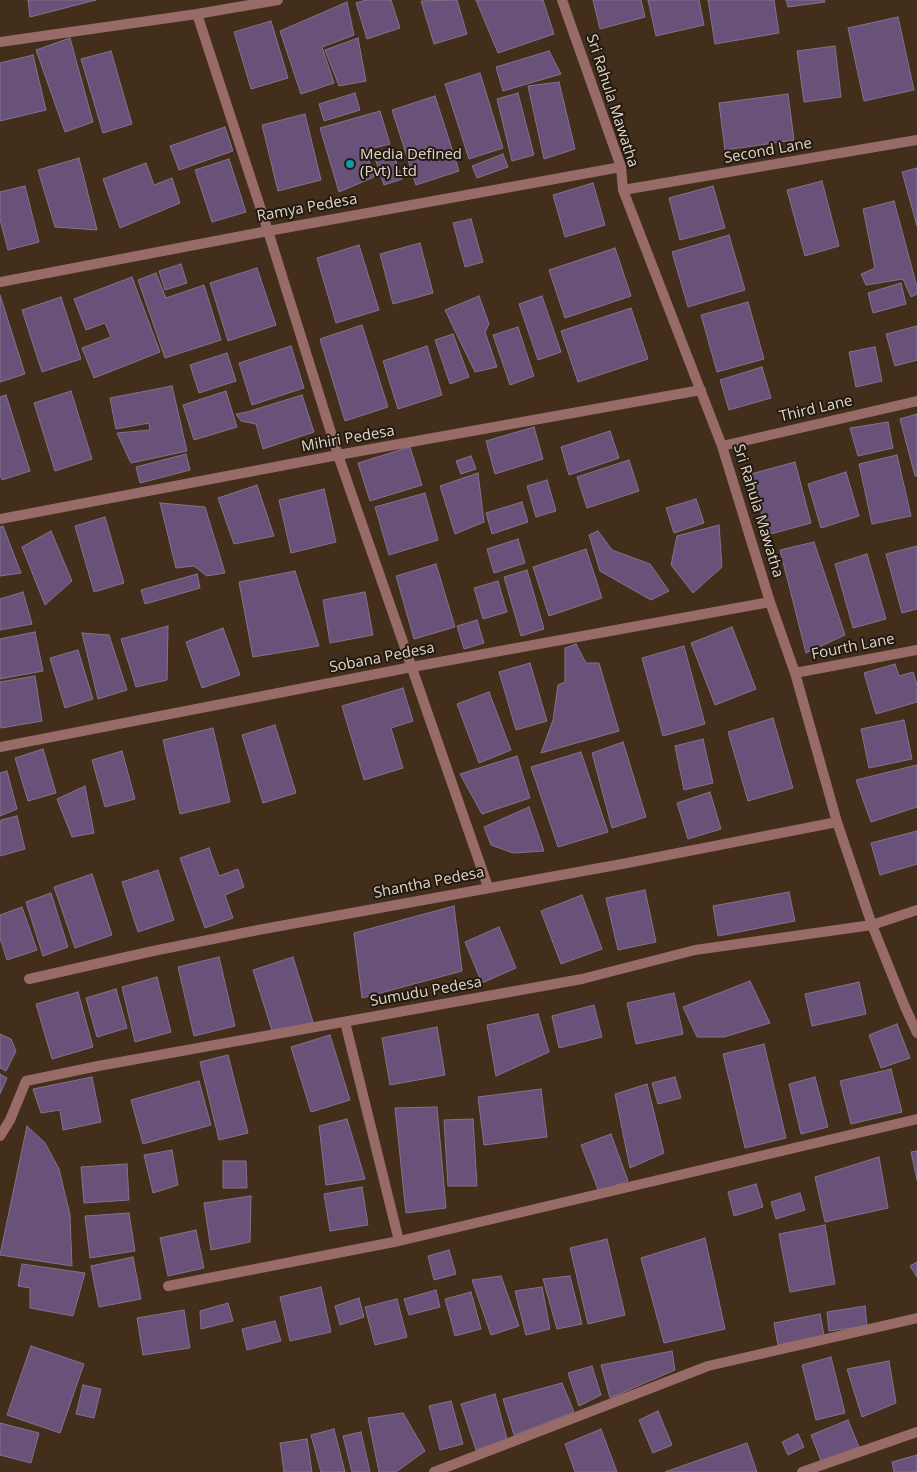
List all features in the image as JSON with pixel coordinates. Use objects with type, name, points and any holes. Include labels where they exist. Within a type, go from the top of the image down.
[{"type":"street","points":[[0,42],[197,14],[278,0]]},
{"type":"street","name":"Sri Rahula Mawatha","points":[[562,0],[621,166],[623,190],[722,446],[770,602],[795,673],[837,822],[872,925],[917,1033]]},
{"type":"street","points":[[197,14],[268,231],[338,455],[488,887]]},
{"type":"street","name":"Second Lane","points":[[623,190],[917,140]]},
{"type":"street","name":"Ramya Pedesa","points":[[0,282],[621,166]]},
{"type":"street","name":"Mihiri Pedesa","points":[[0,519],[338,455],[701,390]]},
{"type":"street","name":"Third Lane","points":[[722,446],[917,402]]},
{"type":"street","name":"Sobana Pedesa","points":[[0,746],[412,667],[770,602]]},
{"type":"street","name":"Fourth Lane","points":[[795,673],[917,650]]},
{"type":"street","name":"Shantha Pedesa","points":[[29,979],[163,949],[837,822]]},
{"type":"street","name":"Sumudu Pedesa","points":[[0,1136],[10,1120],[26,1081],[98,1066],[582,979],[695,950],[872,925],[917,910]]},
{"type":"street","points":[[346,1022],[400,1241]]},
{"type":"street","points":[[168,1286],[400,1241],[917,1119]]},
{"type":"street","points":[[434,1472],[708,1366],[917,1318]]},
{"type":"street","points":[[802,1472],[917,1432]]},
{"type":"building","points":[[28,0],[96,0],[30,17]]},
{"type":"building","points":[[366,0],[391,0],[400,28],[367,39],[356,3]]},
{"type":"building","points":[[457,0],[467,34],[434,44],[421,1]]},
{"type":"building","points":[[476,0],[543,0],[554,34],[498,53]]},
{"type":"building","points":[[593,0],[641,0],[645,17],[600,29]]},
{"type":"building","points":[[648,0],[699,0],[704,25],[656,36]]},
{"type":"building","points":[[708,0],[774,0],[779,33],[715,44]]},
{"type":"building","points":[[786,0],[824,0],[825,2],[788,7]]},
{"type":"building","points":[[347,2],[354,35],[322,47],[334,83],[301,94],[280,31]]},
{"type":"building","points":[[898,17],[914,90],[864,101],[848,28]]},
{"type":"building","points":[[271,21],[288,78],[251,89],[234,32]]},
{"type":"building","points":[[70,38],[93,122],[65,132],[36,50]]},
{"type":"building","points":[[358,38],[366,81],[339,86],[325,50]]},
{"type":"building","points":[[835,46],[841,97],[804,102],[797,51]]},
{"type":"building","points":[[111,51],[132,124],[103,133],[81,59]]},
{"type":"building","points":[[549,51],[561,74],[503,91],[496,67]]},
{"type":"building","points":[[33,55],[46,110],[0,121],[0,63]]},
{"type":"building","points":[[480,73],[503,148],[469,159],[445,84]]},
{"type":"building","points":[[559,82],[575,149],[544,159],[528,86]]},
{"type":"building","points":[[355,93],[360,110],[324,121],[319,104]]},
{"type":"building","points":[[518,93],[534,155],[512,161],[497,99]]},
{"type":"building","points":[[788,94],[794,140],[725,150],[719,103]]},
{"type":"building","points":[[435,96],[459,171],[416,185],[392,110]]},
{"type":"building","name":"Media Defined (Pvt) Ltd","points":[[380,111],[390,144],[366,150],[374,177],[339,192],[320,128]]},
{"type":"building","points":[[305,114],[321,180],[278,191],[262,125]]},
{"type":"building","points":[[225,127],[233,151],[179,170],[170,146]]},
{"type":"building","points":[[392,149],[402,179],[384,185],[374,155]]},
{"type":"building","points":[[503,154],[508,167],[477,178],[472,166]]},
{"type":"building","points":[[79,158],[97,230],[55,227],[38,170]]},
{"type":"building","points":[[229,159],[246,212],[212,222],[195,170]]},
{"type":"building","points":[[146,163],[154,185],[172,178],[180,203],[120,228],[103,179]]},
{"type":"building","points":[[917,168],[917,226],[902,172]]},
{"type":"building","points":[[822,181],[839,246],[805,256],[787,190]]},
{"type":"building","points":[[593,183],[605,225],[565,237],[553,195]]},
{"type":"building","points":[[25,186],[39,242],[8,250],[0,219],[0,192]]},
{"type":"building","points":[[713,186],[725,228],[680,240],[669,198]]},
{"type":"building","points":[[894,201],[917,287],[917,294],[911,297],[903,279],[866,285],[861,274],[875,268],[863,209]]},
{"type":"building","points":[[471,219],[483,262],[465,267],[453,223]]},
{"type":"building","points":[[729,235],[745,290],[688,307],[672,252]]},
{"type":"building","points":[[420,243],[433,293],[393,304],[380,254]]},
{"type":"building","points":[[359,245],[379,310],[336,323],[317,258]]},
{"type":"building","points":[[615,248],[631,296],[565,318],[549,270]]},
{"type":"building","points":[[181,264],[187,283],[165,290],[159,271]]},
{"type":"building","points":[[257,268],[276,325],[228,341],[210,283]]},
{"type":"building","points":[[156,273],[166,298],[204,285],[221,340],[165,358],[138,280]]},
{"type":"building","points":[[132,277],[160,352],[94,378],[82,348],[111,337],[105,323],[86,330],[74,299]]},
{"type":"building","points":[[901,283],[906,304],[873,313],[868,293]]},
{"type":"building","points":[[0,295],[25,374],[0,382]]},
{"type":"building","points":[[479,296],[489,324],[485,332],[497,367],[475,372],[445,310]]},
{"type":"building","points":[[542,296],[561,352],[538,360],[519,304]]},
{"type":"building","points":[[61,297],[81,359],[42,372],[22,310]]},
{"type":"building","points":[[748,302],[764,359],[717,372],[701,315]]},
{"type":"building","points":[[631,308],[648,359],[578,382],[561,331]]},
{"type":"building","points":[[362,325],[388,407],[345,421],[320,339]]},
{"type":"building","points":[[917,326],[917,360],[895,366],[886,334]]},
{"type":"building","points":[[518,327],[534,376],[510,385],[493,335]]},
{"type":"building","points":[[453,334],[469,377],[450,384],[435,340]]},
{"type":"building","points":[[291,346],[304,388],[252,405],[239,363]]},
{"type":"building","points":[[427,346],[442,395],[398,409],[383,361]]},
{"type":"building","points":[[875,347],[882,381],[856,387],[849,352]]},
{"type":"building","points":[[227,353],[236,381],[199,393],[190,365]]},
{"type":"building","points":[[762,367],[771,398],[729,410],[720,380]]},
{"type":"building","points":[[172,386],[187,451],[131,463],[117,433],[150,430],[149,423],[116,429],[110,398]]},
{"type":"building","points":[[71,391],[92,459],[55,471],[34,403]]},
{"type":"building","points":[[226,391],[237,427],[194,440],[183,405]]},
{"type":"building","points":[[6,395],[30,471],[2,480],[0,475],[0,397]]},
{"type":"building","points":[[302,395],[314,432],[263,449],[256,424],[241,421],[236,414],[247,412]]},
{"type":"building","points":[[917,414],[917,476],[915,476],[900,419]]},
{"type":"building","points":[[888,422],[893,448],[858,456],[850,428]]},
{"type":"building","points":[[534,427],[543,459],[495,474],[486,441]]},
{"type":"building","points":[[610,431],[619,458],[569,475],[561,447]]},
{"type":"building","points":[[410,447],[422,485],[370,501],[358,463]]},
{"type":"building","points":[[186,454],[190,470],[140,483],[136,467]]},
{"type":"building","points":[[897,455],[911,516],[872,524],[859,464]]},
{"type":"building","points":[[471,456],[476,469],[461,474],[456,461]]},
{"type":"building","points":[[629,460],[639,491],[587,508],[577,477]]},
{"type":"building","points":[[795,462],[811,523],[767,535],[751,474]]},
{"type":"building","points":[[846,472],[859,516],[821,528],[808,484]]},
{"type":"building","points":[[478,473],[484,522],[455,534],[440,486]]},
{"type":"building","points":[[547,480],[556,511],[536,517],[527,486]]},
{"type":"building","points":[[257,485],[274,536],[234,544],[218,498]]},
{"type":"building","points":[[324,489],[336,542],[291,553],[279,500]]},
{"type":"building","points":[[425,493],[438,540],[389,555],[375,507]]},
{"type":"building","points":[[696,499],[704,523],[674,533],[666,508]]},
{"type":"building","points":[[522,502],[528,522],[492,534],[486,513]]},
{"type":"building","points":[[160,503],[205,507],[225,573],[207,576],[194,566],[176,568]]},
{"type":"building","points":[[105,517],[124,583],[94,592],[75,526]]},
{"type":"building","points":[[719,525],[722,567],[693,593],[671,565],[677,536]]},
{"type":"building","points":[[3,526],[21,573],[0,576],[0,527]]},
{"type":"building","points":[[51,531],[72,581],[45,605],[22,547]]},
{"type":"building","points":[[598,531],[612,550],[650,564],[669,591],[651,600],[600,571],[589,535]]},
{"type":"building","points":[[518,539],[525,563],[494,573],[487,549]]},
{"type":"building","points":[[814,542],[845,635],[806,653],[780,550]]},
{"type":"building","points":[[917,546],[917,609],[902,613],[886,554]]},
{"type":"building","points":[[586,549],[602,598],[549,616],[533,567]]},
{"type":"building","points":[[867,554],[886,619],[853,628],[835,564]]},
{"type":"building","points":[[436,564],[455,627],[414,639],[396,576]]},
{"type":"building","points":[[527,570],[544,629],[521,636],[504,577]]},
{"type":"building","points":[[295,571],[319,646],[253,657],[239,582]]},
{"type":"building","points":[[197,574],[200,588],[145,604],[141,590]]},
{"type":"building","points":[[498,581],[507,612],[483,619],[474,588]]},
{"type":"building","points":[[23,592],[32,624],[0,630],[0,599]]},
{"type":"building","points":[[365,592],[373,635],[330,643],[323,600]]},
{"type":"building","points":[[477,620],[484,643],[464,649],[457,626]]},
{"type":"building","points":[[168,626],[167,680],[136,687],[121,639]]},
{"type":"building","points":[[732,627],[756,689],[715,705],[691,643]]},
{"type":"building","points":[[223,628],[240,675],[202,688],[186,642]]},
{"type":"building","points":[[35,632],[43,671],[0,679],[0,639]]},
{"type":"building","points":[[82,633],[109,635],[127,690],[98,699]]},
{"type":"building","points":[[576,644],[586,663],[599,663],[619,731],[541,753],[553,720],[558,685],[565,682],[565,648]]},
{"type":"building","points":[[684,646],[705,724],[663,736],[642,658]]},
{"type":"building","points":[[78,650],[93,699],[65,708],[50,658]]},
{"type":"building","points":[[530,663],[547,721],[516,730],[499,672]]},
{"type":"building","points":[[895,664],[899,676],[913,672],[917,685],[917,702],[876,714],[864,673]]},
{"type":"building","points":[[35,676],[42,721],[1,728],[0,682]]},
{"type":"building","points":[[403,688],[413,721],[391,728],[403,768],[364,780],[342,706]]},
{"type":"building","points":[[489,692],[511,750],[479,763],[457,704]]},
{"type":"building","points":[[773,718],[793,788],[748,801],[728,732]]},
{"type":"building","points":[[904,720],[912,759],[869,768],[861,729]]},
{"type":"building","points":[[275,725],[296,793],[263,803],[242,735]]},
{"type":"building","points":[[213,728],[230,802],[180,814],[163,740]]},
{"type":"building","points":[[703,739],[713,783],[684,790],[675,746]]},
{"type":"building","points":[[623,742],[646,817],[612,828],[592,753]]},
{"type":"building","points":[[43,749],[56,793],[28,801],[15,758]]},
{"type":"building","points":[[122,751],[135,799],[105,807],[92,760]]},
{"type":"building","points":[[581,752],[608,832],[558,847],[531,767]]},
{"type":"building","points":[[517,756],[530,798],[482,814],[460,774]]},
{"type":"building","points":[[917,765],[917,807],[871,822],[856,780]]},
{"type":"building","points":[[7,771],[17,809],[0,816],[0,773]]},
{"type":"building","points":[[85,786],[94,833],[72,837],[57,799]]},
{"type":"building","points":[[710,792],[721,829],[688,839],[677,803]]},
{"type":"building","points":[[529,807],[544,851],[513,853],[491,845],[484,827]]},
{"type":"building","points":[[17,816],[25,849],[0,856],[1,820]]},
{"type":"building","points":[[917,831],[917,864],[880,875],[871,843]]},
{"type":"building","points":[[209,848],[219,876],[238,869],[244,887],[225,895],[233,918],[205,928],[180,858]]},
{"type":"building","points":[[158,870],[174,920],[138,932],[122,882]]},
{"type":"building","points":[[92,874],[112,935],[75,948],[54,887]]},
{"type":"building","points":[[645,890],[656,942],[618,950],[606,898]]},
{"type":"building","points":[[789,892],[795,921],[718,936],[713,906]]},
{"type":"building","points":[[51,893],[68,947],[43,956],[26,902]]},
{"type":"building","points":[[582,895],[602,949],[561,964],[541,911]]},
{"type":"building","points":[[454,906],[462,971],[362,998],[354,933]]},
{"type":"building","points":[[22,907],[37,950],[7,960],[0,938],[0,915]]},
{"type":"building","points":[[499,927],[516,968],[482,983],[465,942]]},
{"type":"building","points":[[219,957],[235,1026],[194,1036],[178,967]]},
{"type":"building","points":[[293,957],[313,1022],[273,1034],[253,970]]},
{"type":"building","points":[[157,977],[171,1032],[135,1042],[122,987]]},
{"type":"building","points":[[750,981],[770,1023],[724,1037],[697,1037],[683,1007]]},
{"type":"building","points":[[859,982],[866,1014],[812,1026],[805,994]]},
{"type":"building","points":[[116,989],[127,1028],[97,1037],[86,998]]},
{"type":"building","points":[[78,992],[93,1047],[52,1059],[36,1004]]},
{"type":"building","points":[[674,993],[683,1034],[636,1044],[627,1003]]},
{"type":"building","points":[[594,1005],[602,1037],[559,1048],[552,1016]]},
{"type":"building","points":[[538,1014],[549,1052],[496,1076],[487,1025]]},
{"type":"building","points":[[897,1024],[910,1058],[881,1068],[869,1035]]},
{"type":"building","points":[[437,1027],[445,1075],[390,1085],[382,1038]]},
{"type":"building","points":[[0,1034],[11,1039],[16,1051],[6,1071],[0,1068]]},
{"type":"building","points":[[330,1035],[350,1100],[311,1112],[291,1047]]},
{"type":"building","points":[[764,1044],[786,1138],[745,1148],[723,1054]]},
{"type":"building","points":[[228,1055],[248,1133],[219,1140],[200,1062]]},
{"type":"building","points":[[891,1069],[902,1112],[851,1124],[840,1081]]},
{"type":"building","points":[[0,1074],[7,1078],[0,1094]]},
{"type":"building","points":[[92,1077],[101,1122],[63,1130],[60,1110],[41,1113],[33,1089]]},
{"type":"building","points":[[675,1077],[681,1098],[658,1104],[652,1083]]},
{"type":"building","points":[[815,1077],[828,1127],[801,1134],[789,1084]]},
{"type":"building","points":[[199,1081],[211,1125],[143,1144],[131,1100]]},
{"type":"building","points":[[647,1084],[664,1153],[630,1168],[615,1094]]},
{"type":"building","points":[[541,1089],[547,1137],[484,1145],[478,1097]]},
{"type":"building","points":[[437,1107],[446,1208],[406,1213],[395,1108]]},
{"type":"building","points":[[347,1119],[365,1179],[326,1185],[319,1126]]},
{"type":"building","points":[[473,1119],[477,1186],[448,1186],[444,1120]]},
{"type":"building","points":[[27,1126],[45,1143],[59,1169],[70,1215],[72,1266],[0,1255]]},
{"type":"building","points":[[611,1134],[628,1181],[599,1192],[581,1145]]},
{"type":"building","points":[[172,1150],[178,1185],[153,1193],[144,1155]]},
{"type":"building","points":[[917,1151],[917,1180],[911,1152]]},
{"type":"building","points":[[879,1157],[888,1208],[825,1222],[815,1177]]},
{"type":"building","points":[[223,1161],[246,1161],[247,1188],[223,1188]]},
{"type":"building","points":[[127,1164],[129,1200],[84,1203],[81,1167]]},
{"type":"building","points":[[756,1184],[763,1207],[734,1216],[728,1192]]},
{"type":"building","points":[[362,1187],[368,1225],[330,1231],[324,1194]]},
{"type":"building","points":[[800,1193],[805,1210],[776,1219],[771,1202]]},
{"type":"building","points":[[251,1196],[250,1242],[211,1250],[204,1203]]},
{"type":"building","points":[[129,1213],[135,1251],[90,1258],[85,1216]]},
{"type":"building","points":[[825,1225],[835,1284],[790,1292],[779,1234]]},
{"type":"building","points":[[196,1230],[204,1268],[168,1276],[160,1238]]},
{"type":"building","points":[[705,1238],[725,1329],[664,1343],[641,1258]]},
{"type":"building","points":[[607,1239],[625,1315],[588,1324],[570,1248]]},
{"type":"building","points":[[449,1250],[456,1274],[434,1280],[428,1256]]},
{"type":"building","points":[[133,1257],[141,1299],[99,1307],[91,1266]]},
{"type":"building","points":[[917,1262],[917,1277],[910,1266]]},
{"type":"building","points":[[22,1264],[85,1273],[73,1316],[30,1308],[30,1288],[18,1286]]},
{"type":"building","points":[[501,1276],[519,1326],[491,1335],[472,1280]]},
{"type":"building","points":[[570,1276],[582,1324],[557,1329],[543,1279]]},
{"type":"building","points":[[321,1287],[331,1332],[290,1341],[280,1297]]},
{"type":"building","points":[[542,1287],[550,1329],[526,1335],[515,1291]]},
{"type":"building","points":[[436,1290],[440,1307],[409,1315],[404,1299]]},
{"type":"building","points":[[471,1292],[481,1329],[455,1336],[445,1299]]},
{"type":"building","points":[[359,1298],[364,1317],[340,1325],[335,1306]]},
{"type":"building","points":[[397,1299],[407,1337],[375,1345],[365,1307]]},
{"type":"building","points":[[228,1303],[233,1321],[201,1329],[200,1311]]},
{"type":"building","points":[[865,1306],[867,1326],[829,1331],[827,1312]]},
{"type":"building","points":[[184,1310],[190,1348],[143,1355],[137,1318]]},
{"type":"building","points":[[820,1314],[824,1335],[778,1345],[774,1323]]},
{"type":"building","points":[[275,1321],[281,1341],[247,1350],[242,1329]]},
{"type":"building","points":[[31,1346],[84,1364],[60,1433],[7,1415]]},
{"type":"building","points":[[672,1351],[675,1370],[610,1398],[601,1365]]},
{"type":"building","points":[[831,1357],[845,1413],[816,1420],[802,1365]]},
{"type":"building","points":[[889,1361],[896,1403],[862,1417],[847,1369]]},
{"type":"building","points":[[592,1366],[601,1395],[579,1406],[568,1373]]},
{"type":"building","points":[[562,1383],[574,1412],[514,1435],[503,1399]]},
{"type":"building","points":[[83,1385],[101,1389],[94,1418],[76,1414]]},
{"type":"building","points":[[495,1394],[507,1439],[476,1450],[461,1404]]},
{"type":"building","points":[[451,1401],[463,1444],[440,1450],[429,1406]]},
{"type":"building","points":[[658,1411],[672,1445],[653,1453],[639,1420]]},
{"type":"building","points":[[403,1413],[425,1451],[396,1472],[379,1472],[368,1418]]},
{"type":"building","points":[[848,1420],[859,1447],[821,1461],[811,1435]]},
{"type":"building","points":[[0,1423],[39,1433],[31,1463],[0,1455]]},
{"type":"building","points":[[334,1429],[345,1472],[321,1472],[311,1435]]},
{"type":"building","points":[[601,1429],[617,1472],[575,1472],[565,1444]]},
{"type":"building","points":[[361,1432],[370,1472],[352,1472],[343,1436]]},
{"type":"building","points":[[798,1434],[804,1447],[788,1455],[782,1442]]},
{"type":"building","points":[[307,1439],[312,1472],[284,1472],[280,1443]]},
{"type":"building","points":[[747,1443],[757,1472],[665,1472]]},
{"type":"building","points":[[917,1455],[917,1472],[894,1472],[892,1462]]},
{"type":"place","name":"Media Defined (Pvt) Ltd","points":[[350,164]]}]
